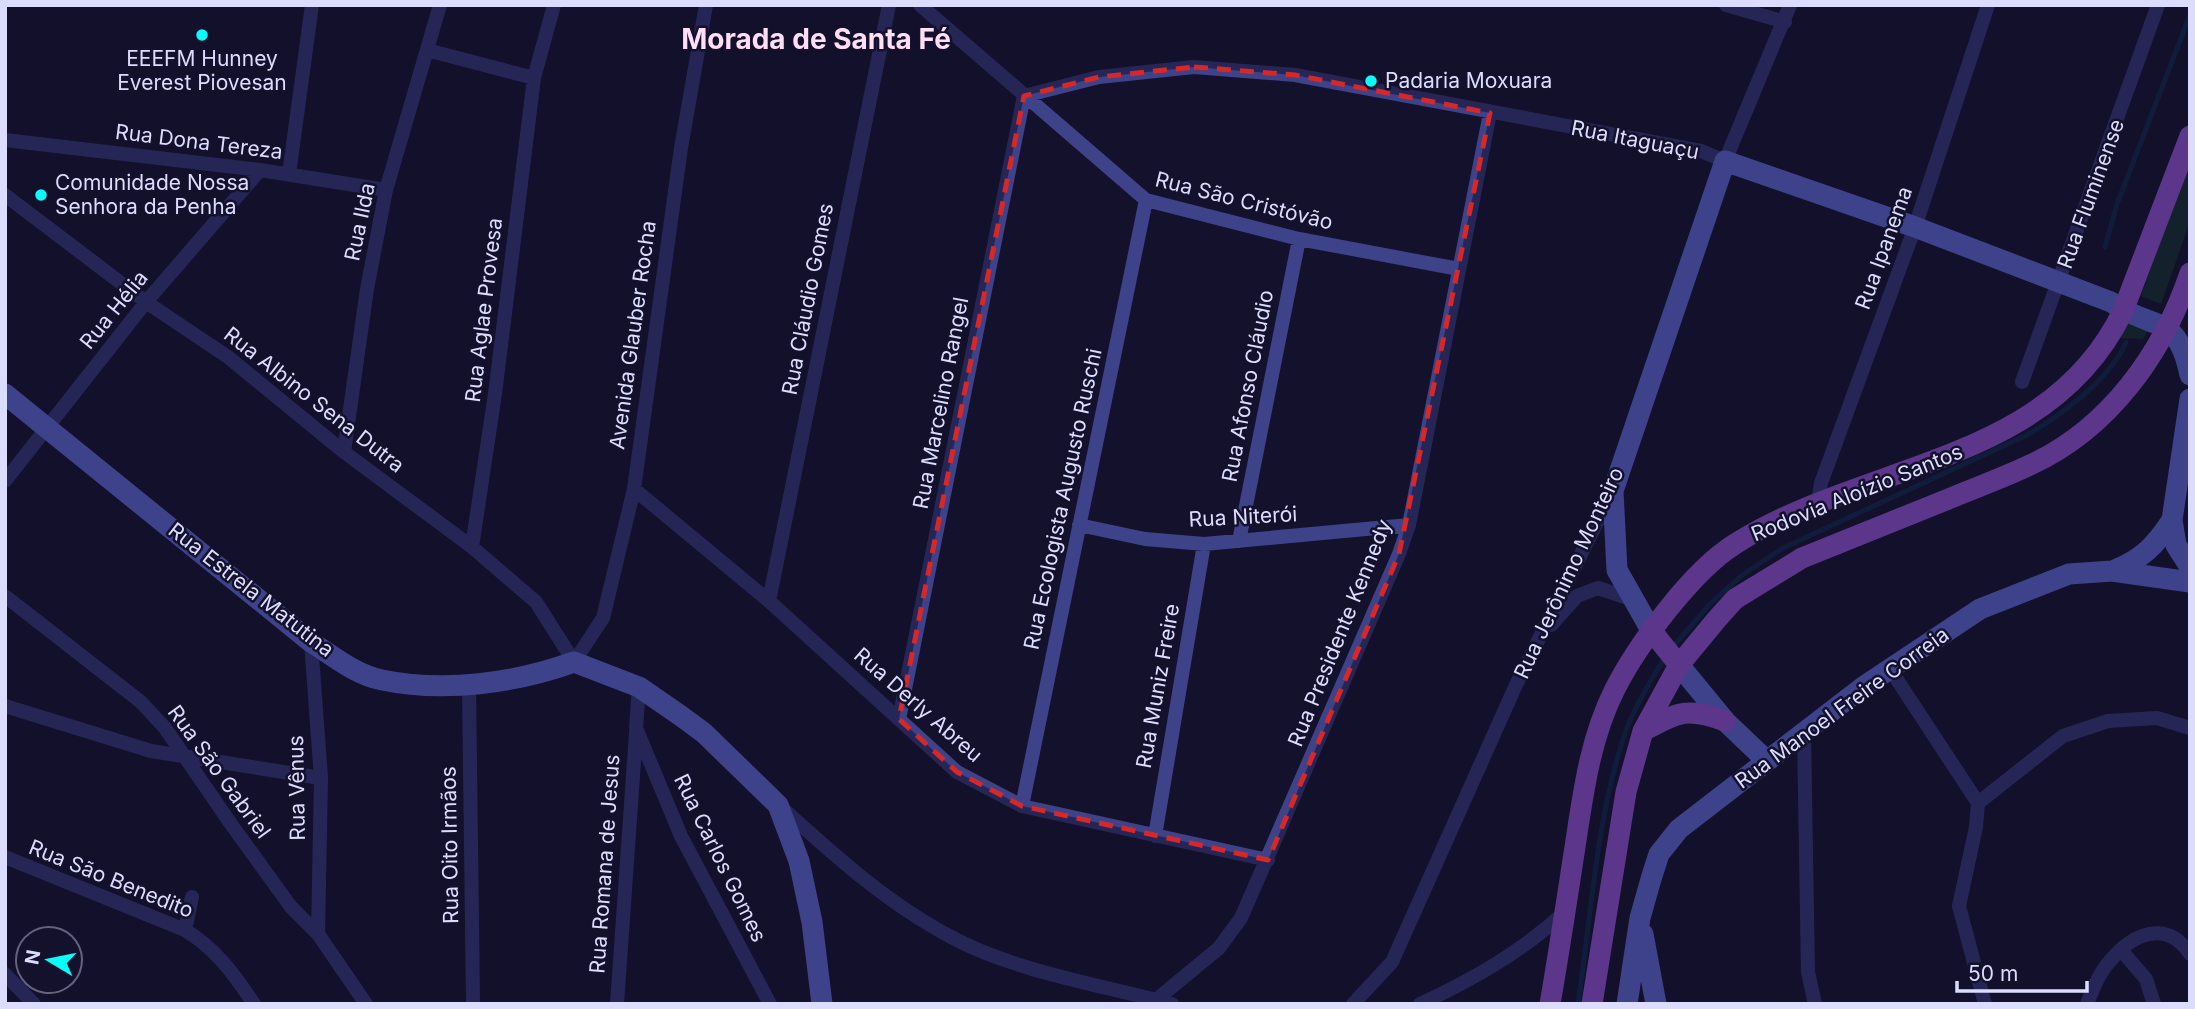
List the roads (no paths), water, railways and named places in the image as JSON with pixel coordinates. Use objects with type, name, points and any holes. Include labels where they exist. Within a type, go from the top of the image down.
[{"type":"main road","name":"Rodovia Aloízio Santos","points":[[1550,1004],[1585,780],[1596,738],[1615,690],[1682,593],[1733,544],[1818,504],[1990,439],[2032,414],[2082,374],[2113,333],[2123,311],[2190,136]]},
{"type":"main road","name":"Rodovia Aloízio Santos","points":[[1592,1004],[1626,792],[1643,731],[1675,661],[1735,599],[1802,558],[2031,465],[2060,449],[2087,429],[2131,383],[2169,328],[2190,273]]},
{"type":"main road","points":[[1654,635],[1675,661]]},
{"type":"main road","points":[[1643,731],[1671,716],[1697,711],[1725,721]]},
{"type":"street","points":[[289,174],[312,5]]},
{"type":"street","name":"Rua Ilda","points":[[344,452],[368,289],[386,190],[440,5]]},
{"type":"street","name":"Rua Aglae Provesa","points":[[472,547],[534,78],[554,5]]},
{"type":"street","name":"Avenida Glauber Rocha","points":[[574,662],[603,618],[634,489],[681,148],[706,5]]},
{"type":"street","name":"Rua Cláudio Gomes","points":[[769,601],[889,5]]},
{"type":"street","name":"Rua São Cristóvão","points":[[919,5],[1146,200],[1298,239],[1459,269]]},
{"type":"street","points":[[1726,5],[1785,22]]},
{"type":"street","name":"Rua Jerônimo Monteiro","points":[[1353,1004],[1392,962],[1538,639],[1613,491],[1725,161],[1790,5]]},
{"type":"street","name":"Rua Ipanema","points":[[1818,504],[1821,484],[1915,227],[1989,5]]},
{"type":"street","name":"Rua Fluminense","points":[[2022,382],[2060,284],[2158,5]]},
{"type":"street","points":[[427,50],[534,78]]},
{"type":"street","name":"Rua Itaguaçu","points":[[1024,96],[1099,77],[1194,66],[1295,75],[1701,151],[1915,227],[2111,302],[2123,311],[2169,328]]},
{"type":"street","name":"Rua Marcelino Rangel","points":[[900,719],[1024,96]]},
{"type":"street","name":"Rua Presidente Kennedy","points":[[1156,1000],[1219,948],[1241,918],[1409,525],[1490,113]]},
{"type":"street","name":"Rua Dona Tereza","points":[[5,140],[260,170],[386,190]]},
{"type":"street","name":"Rua Hélia","points":[[5,481],[146,302],[260,170]]},
{"type":"street","name":"Rua Albino Sena Dutra","points":[[5,195],[146,302],[228,358],[344,452],[472,547],[536,602],[574,662]]},
{"type":"street","name":"Rua Ecologista Augusto Ruschi","points":[[1022,806],[1146,200]]},
{"type":"street","name":"Rua Afonso Cláudio","points":[[1238,541],[1298,239]]},
{"type":"street","points":[[2169,328],[2185,349],[2190,375]]},
{"type":"street","name":"Rua Estrela Matutina","points":[[5,394],[311,642],[349,667],[381,680],[469,685],[539,674],[574,662]]},
{"type":"street","points":[[2190,399],[2172,520],[2176,545],[2190,567]]},
{"type":"street","name":"Rua Derly Abreu","points":[[634,489],[769,601],[957,772],[1022,806],[1268,860]]},
{"type":"street","points":[[1613,491],[1615,562],[1631,599],[1654,635]]},
{"type":"street","points":[[2112,571],[2137,561],[2158,543],[2172,520]]},
{"type":"street","name":"Rua Niterói","points":[[1079,525],[1145,539],[1204,544],[1409,525]]},
{"type":"street","name":"Rua Muniz Freire","points":[[1154,836],[1204,544]]},
{"type":"street","name":"Rua Manoel Freire Correia","points":[[1627,1004],[1640,918],[1659,854],[1679,829],[1804,733],[1890,669],[1980,608],[2068,574],[2112,571],[2190,582]]},
{"type":"street","points":[[1538,639],[1577,596],[1598,587],[1631,599]]},
{"type":"street","name":"Rua São Gabriel","points":[[5,596],[141,702],[188,759],[205,788],[291,907],[318,934],[366,1004]]},
{"type":"street","name":"Rua Vênus","points":[[311,642],[321,778],[318,934]]},
{"type":"street","points":[[1675,661],[1725,721],[1767,761]]},
{"type":"street","points":[[574,662],[639,687],[704,733],[779,805],[891,902],[956,940],[1013,962],[1172,1004]]},
{"type":"street","points":[[1890,669],[1978,803],[1976,827],[1959,906],[1985,1004]]},
{"type":"street","name":"Rua Oito Irmãos","points":[[469,685],[473,1004]]},
{"type":"street","name":"Rua Carlos Gomes","points":[[639,687],[636,728],[681,836],[770,1004]]},
{"type":"street","points":[[5,706],[119,743],[188,759],[321,778]]},
{"type":"street","points":[[1978,803],[2063,736],[2108,721],[2157,718],[2190,728]]},
{"type":"street","name":"Rua Romana de Jesus","points":[[617,1004],[636,728]]},
{"type":"street","points":[[1804,733],[1808,972],[1815,1004]]},
{"type":"street","points":[[779,805],[799,861],[812,922],[822,1004]]},
{"type":"street","name":"Rua São Benedito","points":[[5,858],[185,930],[204,942],[231,970],[254,1004]]},
{"type":"street","points":[[185,930],[192,897]]},
{"type":"street","points":[[1420,1004],[1475,978],[1522,949],[1564,912]]},
{"type":"street","points":[[1640,918],[1656,1004]]},
{"type":"street","points":[[2087,1004],[2103,969],[2136,939],[2160,932],[2182,941],[2190,954]]},
{"type":"street","points":[[2121,950],[2146,979],[2154,1004]]},
{"type":"street","points":[[5,974],[34,1004]]},
{"type":"waterway","points":[[2105,247],[2117,204],[2190,15]]},
{"type":"waterway","points":[[1671,649],[1710,604],[1741,576],[1783,548],[2025,436],[2053,418],[2096,383],[2119,356],[2126,342]]},
{"type":"waterway","points":[[1578,1004],[1596,864],[1617,760],[1635,710],[1665,657]]},
{"type":"place","name":"EEEFM Hunney Everest Piovesan","points":[[202,35]]},
{"type":"place","name":"Padaria Moxuara","points":[[1371,81]]},
{"type":"place","name":"Comunidade Nossa Senhora da Penha","points":[[41,195]]},
{"type":"district","name":"Morada de Santa Fé","points":[[816,39]]}]
